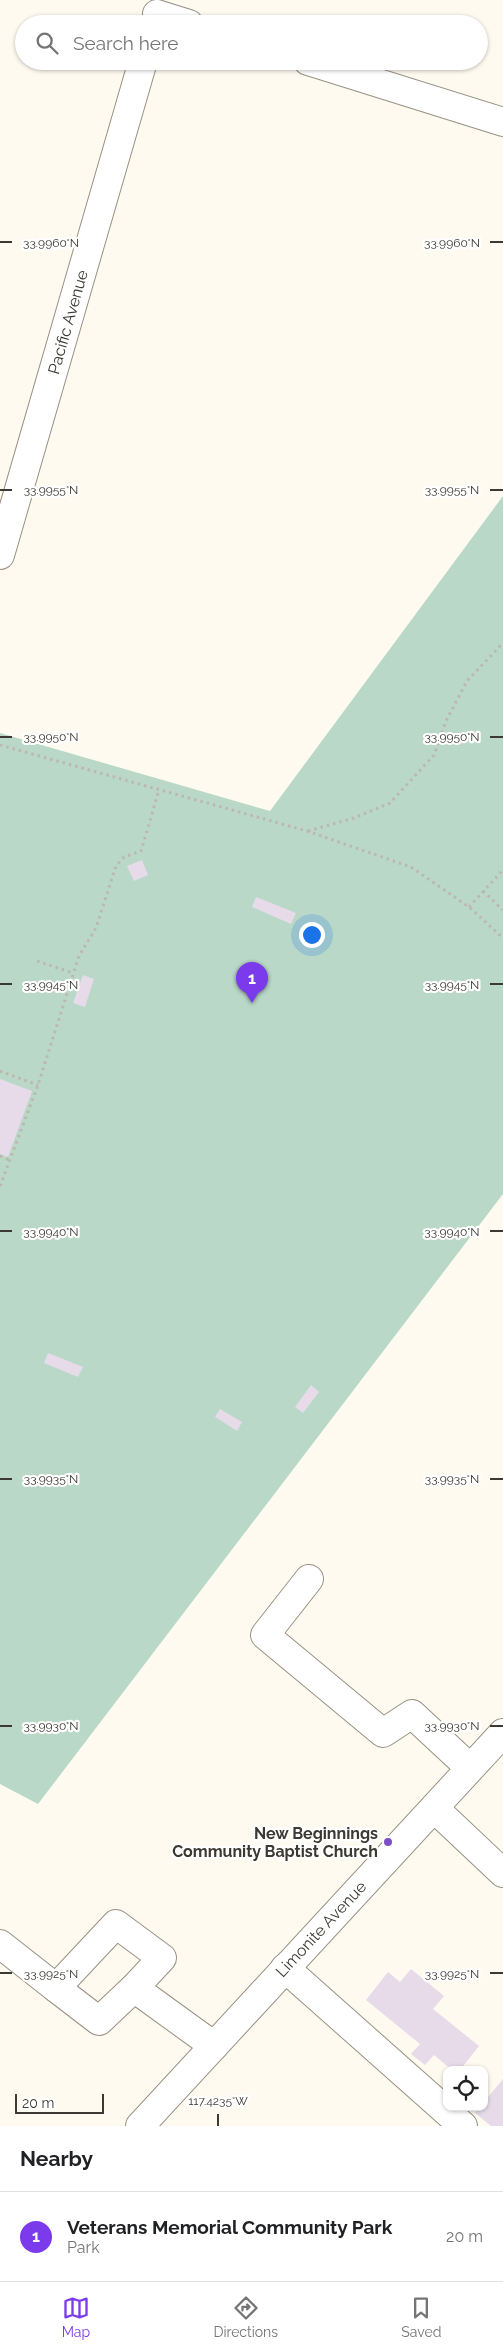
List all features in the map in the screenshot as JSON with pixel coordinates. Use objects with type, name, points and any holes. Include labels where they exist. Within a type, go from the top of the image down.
[{"type":"main road","name":"Pacific Avenue","points":[[0,555],[140,70]]},
{"type":"main road","points":[[337,70],[503,122]]},
{"type":"main road","points":[[309,1579],[265,1635],[383,1733],[412,1714],[470,1768]]},
{"type":"main road","name":"Limonite Avenue","points":[[140,2126],[503,1733]]},
{"type":"main road","points":[[434,1808],[503,1873]]},
{"type":"main road","points":[[0,1944],[56,1988],[99,2021],[162,1958],[116,1924],[56,1988]]},
{"type":"main road","points":[[285,1968],[463,2126]]},
{"type":"main road","points":[[134,1988],[214,2046]]},
{"type":"path","points":[[308,831],[354,818],[390,803],[434,755],[446,721],[467,680],[503,643]]},
{"type":"path","points":[[0,745],[308,831],[411,868],[469,907],[503,938]]},
{"type":"path","points":[[0,1186],[38,1085],[79,956],[96,928],[116,866],[124,857],[142,851],[159,790]]},
{"type":"path","points":[[469,907],[503,870]]},
{"type":"path","points":[[483,891],[503,910]]},
{"type":"path","points":[[37,962],[74,973]]},
{"type":"path","points":[[0,1071],[38,1085]]},
{"type":"path","points":[[0,1156],[10,1160]]},
{"type":"green space","points":[[503,496],[503,1194],[38,1804],[0,1784],[0,733],[270,811]]},
{"type":"building","points":[[142,860],[148,875],[134,881],[127,866]]},
{"type":"building","points":[[256,897],[296,913],[291,924],[252,907]]},
{"type":"building","points":[[83,975],[94,979],[85,1007],[73,1003]]},
{"type":"building","points":[[0,1079],[32,1091],[8,1157],[0,1154]]},
{"type":"building","points":[[48,1353],[83,1367],[78,1377],[44,1363]]},
{"type":"building","points":[[311,1385],[319,1392],[303,1413],[295,1407]]},
{"type":"building","points":[[220,1409],[242,1422],[237,1431],[215,1417]]},
{"type":"building","points":[[411,1969],[444,1996],[433,2009],[479,2046],[463,2066],[447,2066],[434,2055],[425,2065],[411,2054],[420,2044],[366,2000],[388,1972],[400,1982]]},
{"type":"building","points":[[503,2079],[503,2126],[491,2126],[475,2113],[477,2111],[488,2111],[488,2097]]},
{"type":"place","name":"Veterans Memorial Community Park","points":[[252,1003]]},
{"type":"place","name":"New Beginnings Community Baptist Church","points":[[388,1842]]}]
